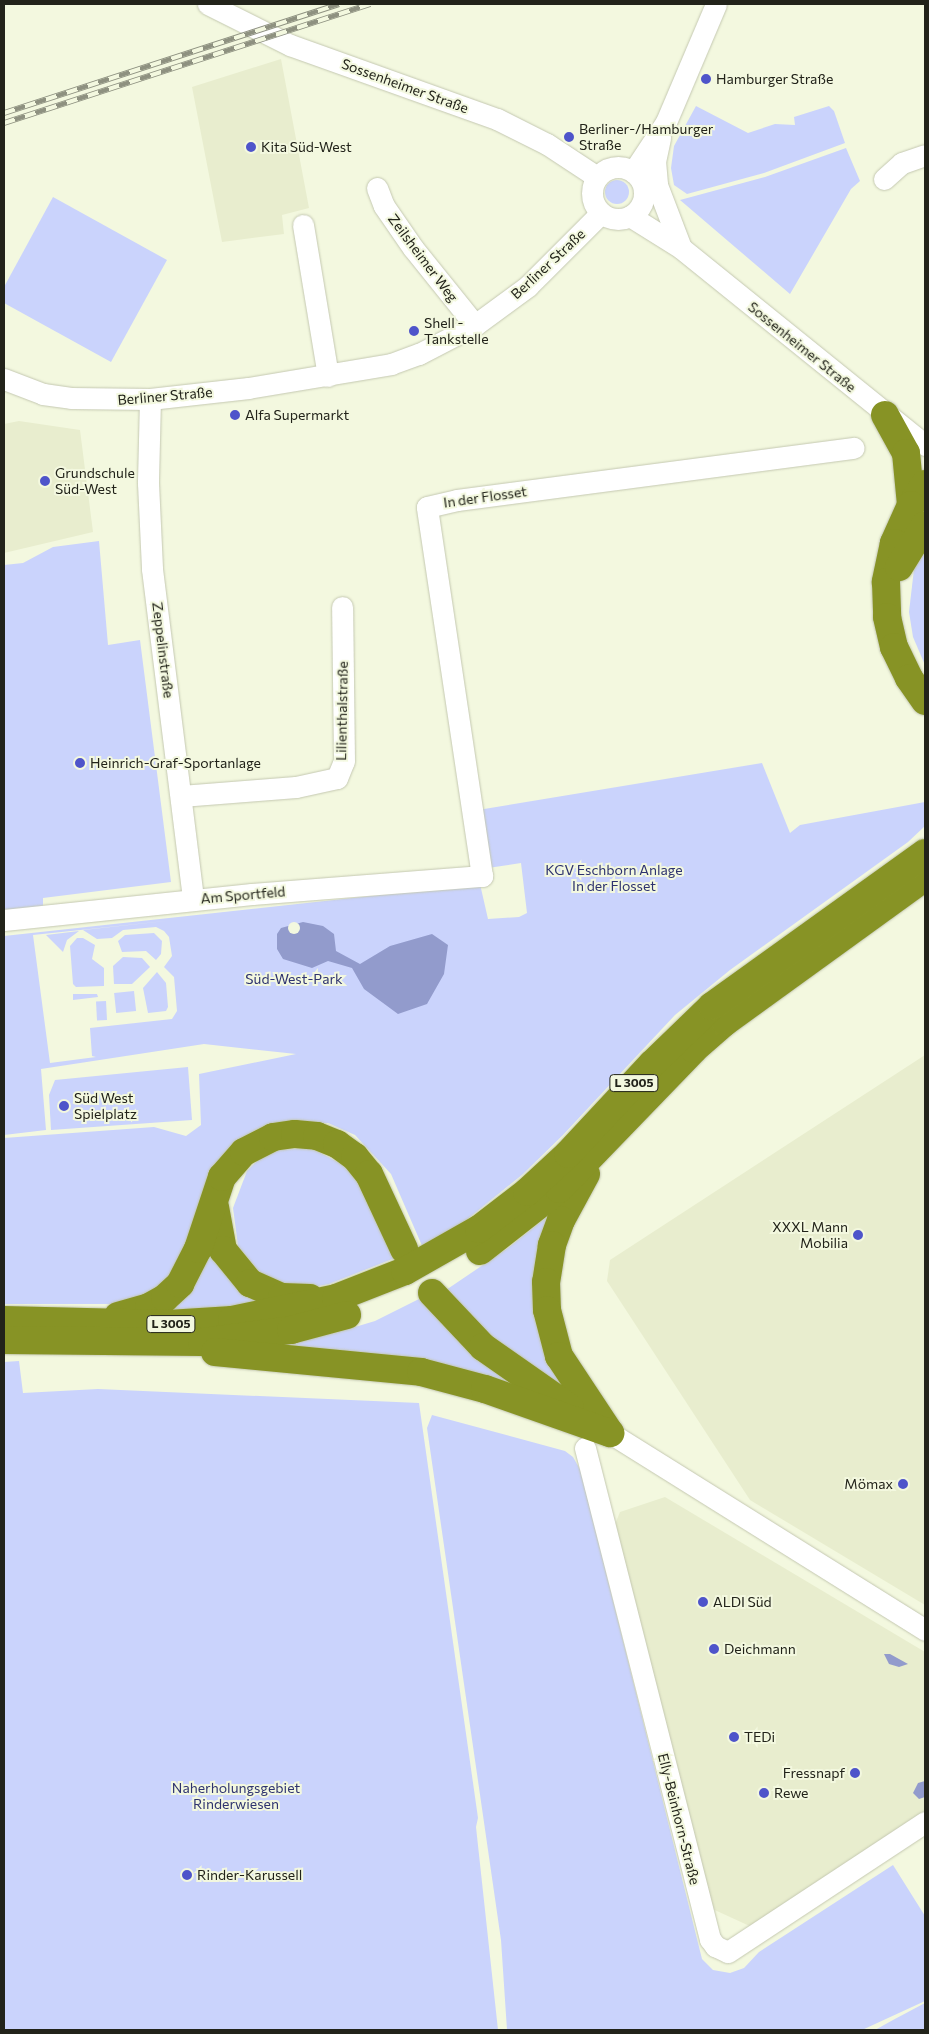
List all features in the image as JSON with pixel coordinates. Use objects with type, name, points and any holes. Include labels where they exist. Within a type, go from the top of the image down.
[{"type":"highway","points":[[885,415],[906,453],[920,504],[890,557],[886,598],[894,647],[909,678],[925,701]]},
{"type":"highway","name":"L 3005","points":[[4,1320],[168,1324],[232,1320],[336,1298],[429,1258],[501,1213],[568,1154],[652,1064],[712,1006],[925,853]]},
{"type":"highway","name":"L 3005","points":[[4,1340],[144,1343],[202,1342],[291,1330],[344,1316],[385,1300],[440,1274],[505,1233],[559,1189],[694,1049],[725,1022],[925,877]]},
{"type":"highway","points":[[90,1321],[132,1313],[165,1298],[191,1268],[214,1198],[228,1168],[253,1146],[284,1134],[317,1136],[337,1144],[362,1165],[404,1249]]},
{"type":"highway","points":[[600,1148],[561,1220],[552,1245],[546,1282],[547,1310],[559,1356],[610,1433]]},
{"type":"highway","points":[[214,1198],[218,1232],[223,1250],[250,1283],[282,1297],[336,1298]]},
{"type":"highway","points":[[432,1292],[463,1328],[498,1359],[610,1433]]},
{"type":"highway","points":[[144,1343],[421,1372],[484,1389],[610,1433]]},
{"type":"street","name":"Sossenheimer Straße","points":[[208,4],[290,45],[498,119],[547,144],[597,177]]},
{"type":"street","points":[[681,248],[660,200],[655,173],[657,148],[666,122],[716,4]]},
{"type":"street","points":[[633,172],[666,122]]},
{"type":"street","points":[[884,179],[902,163],[925,155]]},
{"type":"street","points":[[601,213],[592,196],[597,177],[618,167],[633,172],[643,185],[636,209]]},
{"type":"street","name":"Zeilsheimer Weg","points":[[377,188],[384,206],[414,248],[475,325]]},
{"type":"street","name":"Sossenheimer Straße","points":[[601,213],[618,219],[636,209],[885,415],[925,445]]},
{"type":"street","name":"Berliner Straße","points":[[4,379],[43,394],[71,398],[150,400],[328,376],[392,364],[419,354],[475,325],[528,286],[601,213]]},
{"type":"street","points":[[303,225],[328,376]]},
{"type":"street","name":"Zeppelinstraße","points":[[150,400],[148,483],[152,569],[193,899]]},
{"type":"street","name":"In der Flosset","points":[[482,876],[427,507],[457,500],[854,448]]},
{"type":"street","name":"Lilienthalstraße","points":[[181,796],[296,786],[337,778],[344,761],[342,607]]},
{"type":"street","name":"Am Sportfeld","points":[[4,920],[193,899],[482,876]]},
{"type":"street","points":[[610,1433],[925,1630]]},
{"type":"street","name":"Elly-Beinhorn-Straße","points":[[585,1448],[710,1940],[715,1946],[728,1952],[925,1822]]},
{"type":"shaded area","name":"Kita Süd-West","points":[[281,59],[309,208],[282,215],[284,234],[222,242],[192,87]]},
{"type":"shaded area","name":"Grundschule Süd-West","points":[[19,421],[80,430],[93,532],[4,553],[4,424]]},
{"type":"shaded area","points":[[303,922],[323,926],[334,934],[336,951],[360,964],[390,946],[432,934],[448,945],[444,974],[427,1004],[398,1014],[364,989],[352,968],[328,961],[312,968],[283,959],[277,949],[277,934],[281,928]]},
{"type":"shaded area","points":[[925,1055],[925,1605],[750,1500],[607,1281],[610,1260]]},
{"type":"shaded area","points":[[665,1497],[925,1652],[925,1812],[754,1928],[706,1906],[611,1534],[620,1512]]},
{"type":"shaded area","points":[[884,1654],[890,1654],[908,1664],[899,1667],[889,1664]]},
{"type":"shaded area","points":[[925,1781],[925,1797],[919,1799],[913,1793],[918,1783]]},
{"type":"green space","points":[[696,106],[748,133],[775,124],[795,125],[794,117],[829,106],[834,111],[845,143],[764,173],[687,194],[674,185],[671,168],[674,146]]},
{"type":"green space","points":[[846,148],[860,181],[851,189],[790,294],[680,200],[765,177]]},
{"type":"green space","points":[[617,180],[626,183],[629,192],[626,201],[617,204],[608,201],[605,192],[608,183]]},
{"type":"green space","points":[[53,197],[167,260],[111,362],[4,303],[4,287]]},
{"type":"green space","name":"Heinrich-Graf-Sportanlage","points":[[99,541],[108,645],[140,640],[171,882],[43,898],[43,910],[4,914],[4,565],[23,563],[53,547]]},
{"type":"green space","points":[[925,544],[925,665],[913,637],[909,612],[914,569]]},
{"type":"green space","points":[[762,763],[790,833],[800,825],[925,802],[925,826],[908,842],[730,970],[675,1015],[563,1135],[523,1174],[465,1221],[423,1248],[391,1174],[355,1135],[328,1123],[277,1122],[255,1130],[230,1147],[216,1167],[186,1259],[156,1293],[119,1304],[4,1304],[4,1138],[154,1127],[186,1136],[201,1125],[199,1074],[296,1054],[204,1044],[41,1069],[46,1130],[4,1135],[4,936],[480,884],[488,919],[519,917],[527,913],[521,863],[488,868],[478,810]],"holes":[[[175,920],[83,930],[97,939],[112,938],[123,930],[156,927],[164,931],[169,937],[172,956],[164,967],[174,977],[177,1011],[172,1019],[90,1028],[92,1056],[96,1057],[50,1063],[33,935]]]},
{"type":"green space","points":[[79,931],[67,940],[63,952],[46,935]]},
{"type":"green space","points":[[154,933],[162,941],[161,954],[156,960],[146,951],[122,952],[118,941],[125,935]]},
{"type":"green space","points":[[77,938],[83,938],[95,945],[92,959],[104,968],[104,986],[76,987],[73,984],[70,946]]},
{"type":"green space","points":[[123,957],[142,958],[150,967],[132,984],[114,984],[113,966]]},
{"type":"green space","points":[[157,972],[166,983],[168,1007],[166,1011],[148,1013],[143,988]]},
{"type":"green space","points":[[134,991],[136,1011],[116,1013],[114,993]]},
{"type":"green space","points":[[73,994],[97,994],[98,997],[73,1000]]},
{"type":"green space","points":[[106,1001],[107,1020],[97,1020],[96,1002]]},
{"type":"green space","points":[[188,1067],[192,1120],[51,1130],[49,1095],[55,1080]]},
{"type":"green space","points":[[311,1148],[349,1168],[365,1192],[395,1258],[329,1284],[308,1288],[289,1286],[260,1273],[238,1246],[233,1208],[247,1171],[259,1159],[279,1150]]},
{"type":"green space","points":[[569,1192],[541,1248],[582,1405],[497,1344],[446,1290],[508,1248],[548,1216]]},
{"type":"green space","points":[[213,1229],[280,1301],[237,1311],[153,1310]]},
{"type":"green space","points":[[419,1299],[475,1355],[535,1398],[255,1348],[335,1333],[375,1321]]},
{"type":"green space","name":"Naherholungsgebiet Rinderwiesen","points":[[19,1361],[23,1393],[98,1389],[419,1403],[478,1818],[476,1827],[498,2030],[4,2030],[4,1362]]},
{"type":"green space","points":[[432,1415],[565,1451],[573,1457],[581,1471],[702,1959],[713,1970],[730,1973],[744,1968],[759,1952],[893,1865],[925,1916],[925,2001],[862,2030],[507,2030],[501,1940],[427,1428]]},
{"type":"green space","points":[[925,2003],[925,2030],[875,2030],[893,2020]]},
{"type":"pier","points":[[292,922],[296,922],[300,928],[296,934],[292,934],[288,930],[288,926]]},
{"type":"railway","points":[[4,113],[339,4]]},
{"type":"railway","points":[[4,123],[370,4]]},
{"type":"place","name":"Hamburger Straße","points":[[706,79]]},
{"type":"place","name":"Berliner-/Hamburger Straße","points":[[569,137]]},
{"type":"place","name":"Kita Süd-West","points":[[251,147]]},
{"type":"place","name":"Shell - Tankstelle","points":[[414,331]]},
{"type":"place","name":"Alfa Supermarkt","points":[[235,415]]},
{"type":"place","name":"Grundschule Süd-West","points":[[45,481]]},
{"type":"place","name":"Heinrich-Graf-Sportanlage","points":[[80,763]]},
{"type":"place","name":"Süd West Spielplatz","points":[[64,1106]]},
{"type":"place","name":"XXXL Mann Mobilia","points":[[858,1235]]},
{"type":"place","name":"Mömax","points":[[903,1484]]},
{"type":"place","name":"ALDI Süd","points":[[703,1602]]},
{"type":"place","name":"Deichmann","points":[[714,1649]]},
{"type":"place","name":"TEDi","points":[[734,1737]]},
{"type":"place","name":"Fressnapf","points":[[855,1773]]},
{"type":"place","name":"Rewe","points":[[764,1793]]},
{"type":"place","name":"Rinder-Karussell","points":[[187,1875]]},
{"type":"park label","name":"KGV Eschborn Anlage In der Flosset","points":[[614,878]]},
{"type":"park label","name":"Süd-West-Park","points":[[294,979]]}]
